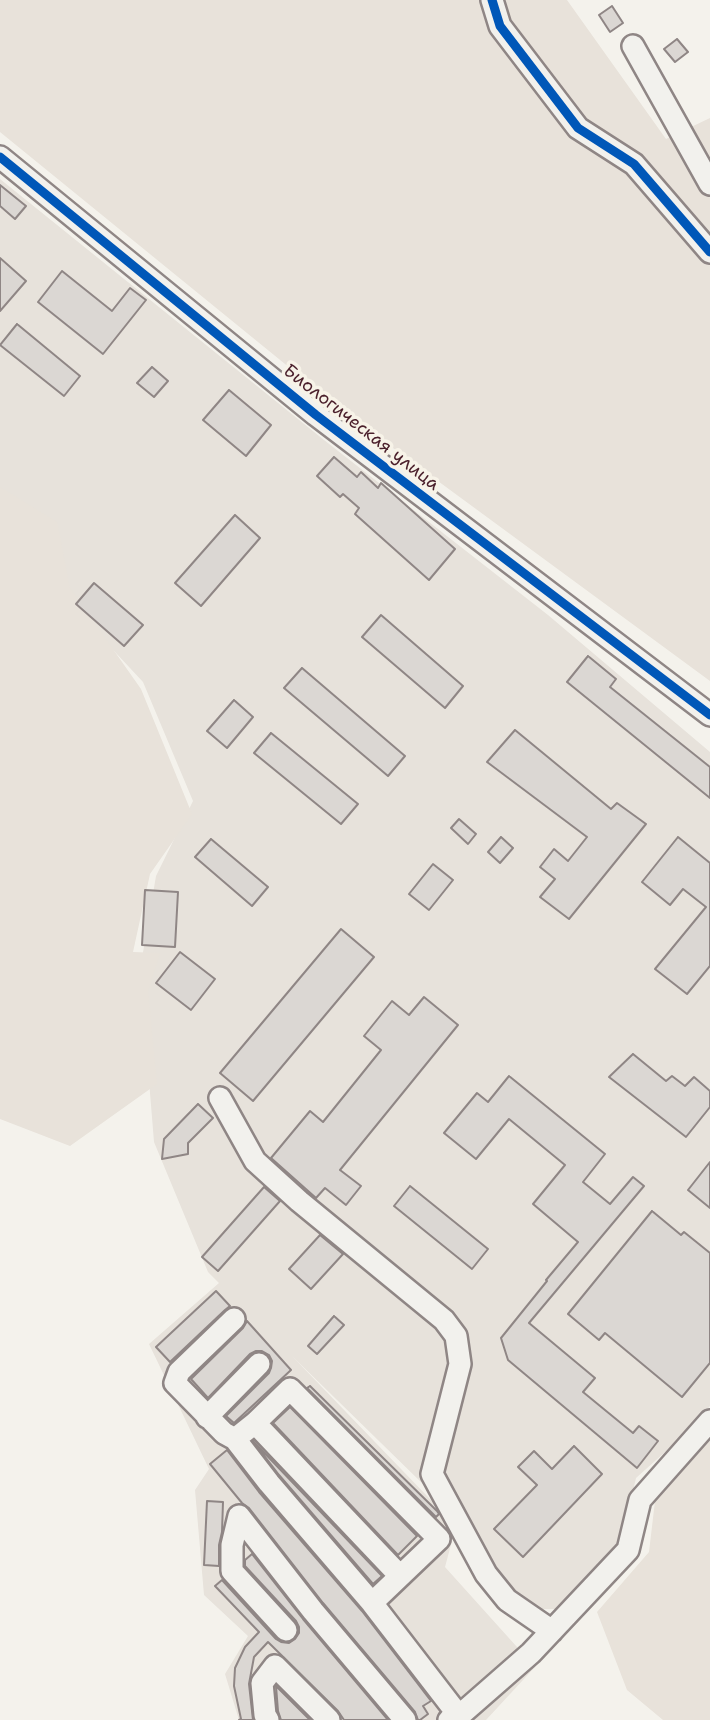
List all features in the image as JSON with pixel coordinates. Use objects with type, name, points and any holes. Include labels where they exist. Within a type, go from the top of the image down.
[{"type":"street","points":[[492,0],[500,26],[578,128],[634,164],[710,252]]},
{"type":"street","points":[[633,46],[710,184]]},
{"type":"street","name":"Биологическая улица","points":[[0,157],[316,415],[710,715]]},
{"type":"street","points":[[220,1098],[255,1161],[299,1201],[444,1320],[456,1336],[460,1364],[432,1474],[486,1574],[507,1600],[551,1631]]},
{"type":"street","points":[[234,1319],[179,1373],[176,1383],[207,1417],[235,1440],[372,1603],[456,1719],[531,1653],[628,1550],[639,1500],[710,1421]]},
{"type":"street","points":[[207,1417],[259,1364]]},
{"type":"street","points":[[235,1440],[290,1389],[439,1539],[372,1603]]},
{"type":"street","points":[[255,1423],[400,1576]]},
{"type":"street","points":[[286,1630],[232,1571],[232,1545],[239,1516],[313,1611],[405,1720]]},
{"type":"street","points":[[268,1720],[265,1715],[262,1683],[275,1666],[329,1720]]},
{"type":"shaded area","points":[[0,0],[567,0],[666,139],[710,118],[710,681],[344,412],[0,132]]},
{"type":"shaded area","points":[[0,179],[324,440],[548,615],[710,752],[710,1406],[684,1435],[636,1478],[621,1541],[560,1609],[536,1609],[508,1588],[468,1528],[292,1356],[456,1526],[445,1567],[535,1667],[486,1720],[239,1720],[225,1674],[248,1636],[204,1595],[195,1490],[209,1469],[149,1344],[219,1283],[208,1272],[154,1142],[140,970],[156,876],[193,801],[143,682],[60,593],[0,488]]},
{"type":"shaded area","points":[[0,487],[57,522],[70,588],[141,689],[192,814],[150,874],[133,952],[160,953],[148,991],[157,1084],[70,1146],[0,1119]]},
{"type":"shaded area","points":[[710,1439],[710,1720],[663,1720],[627,1690],[597,1612],[649,1552],[655,1501]]},
{"type":"building","points":[[612,6],[623,23],[610,32],[599,15]]},
{"type":"building","points":[[677,39],[688,52],[675,62],[664,49]]},
{"type":"building","points":[[0,185],[26,206],[15,219],[0,206]]},
{"type":"building","points":[[0,258],[26,281],[0,311]]},
{"type":"building","points":[[62,271],[112,311],[130,288],[146,300],[103,354],[38,302]]},
{"type":"building","points":[[17,324],[80,376],[64,396],[0,345]]},
{"type":"building","points":[[152,367],[168,381],[154,397],[137,383]]},
{"type":"building","points":[[229,390],[271,425],[246,456],[203,420]]},
{"type":"building","points":[[334,457],[357,477],[361,472],[378,488],[381,483],[455,549],[429,580],[355,514],[359,508],[343,494],[340,497],[317,476]]},
{"type":"building","points":[[235,515],[260,538],[201,606],[175,583]]},
{"type":"building","points":[[94,583],[143,625],[124,646],[76,604]]},
{"type":"building","points":[[381,615],[463,686],[445,708],[362,637]]},
{"type":"building","points":[[588,656],[616,679],[610,687],[710,767],[710,798],[567,682]]},
{"type":"building","points":[[302,668],[405,756],[388,776],[284,688]]},
{"type":"building","points":[[234,700],[253,717],[227,748],[207,731]]},
{"type":"building","points":[[515,730],[611,809],[617,803],[646,824],[569,919],[540,897],[555,879],[540,867],[554,849],[568,861],[587,837],[487,762]]},
{"type":"building","points":[[271,733],[358,804],[341,824],[254,753]]},
{"type":"building","points":[[459,819],[476,834],[468,844],[451,828]]},
{"type":"building","points":[[501,837],[513,848],[500,863],[488,852]]},
{"type":"building","points":[[678,837],[710,863],[710,966],[687,994],[655,969],[706,907],[683,889],[670,905],[642,882]]},
{"type":"building","points":[[211,839],[268,887],[252,906],[195,857]]},
{"type":"building","points":[[433,864],[453,880],[429,910],[409,894]]},
{"type":"building","points":[[145,890],[178,892],[175,947],[142,945]]},
{"type":"building","points":[[341,929],[374,957],[253,1101],[220,1073]]},
{"type":"building","points":[[180,952],[215,979],[191,1010],[156,983]]},
{"type":"building","points":[[424,997],[458,1025],[340,1170],[361,1186],[346,1205],[325,1188],[316,1198],[271,1158],[310,1111],[323,1122],[381,1050],[364,1036],[392,1001],[409,1015]]},
{"type":"building","points":[[633,1054],[666,1081],[672,1076],[685,1086],[694,1077],[710,1091],[710,1107],[686,1137],[609,1077]]},
{"type":"building","points":[[509,1076],[605,1154],[583,1182],[610,1204],[633,1177],[644,1186],[529,1323],[595,1378],[583,1392],[633,1433],[639,1426],[658,1441],[637,1468],[508,1360],[501,1338],[578,1242],[533,1204],[565,1165],[509,1119],[476,1159],[444,1133],[477,1093],[488,1102]]},
{"type":"building","points":[[198,1104],[213,1118],[188,1143],[188,1154],[162,1159],[164,1139]]},
{"type":"building","points":[[710,1162],[710,1208],[688,1190]]},
{"type":"building","points":[[410,1186],[488,1249],[472,1269],[394,1206]]},
{"type":"building","points":[[264,1187],[280,1201],[218,1271],[202,1257]]},
{"type":"building","points":[[652,1211],[681,1235],[684,1232],[710,1253],[710,1363],[682,1397],[605,1333],[599,1340],[568,1314]]},
{"type":"building","points":[[320,1235],[343,1254],[311,1289],[289,1269]]},
{"type":"building","points":[[216,1291],[230,1306],[170,1362],[156,1347]]},
{"type":"building","points":[[334,1316],[344,1325],[317,1354],[308,1346]]},
{"type":"building","points":[[247,1321],[291,1370],[234,1423],[226,1416],[269,1373],[272,1361],[269,1355],[262,1351],[250,1354],[208,1398],[191,1379]]},
{"type":"building","points":[[310,1386],[437,1511],[439,1514],[436,1517],[307,1388]]},
{"type":"building","points":[[290,1407],[417,1536],[398,1555],[273,1423]]},
{"type":"building","points":[[253,1441],[382,1576],[373,1584]]},
{"type":"building","points":[[574,1446],[602,1474],[523,1557],[494,1529],[537,1485],[518,1467],[534,1451],[552,1469]]},
{"type":"building","points":[[227,1450],[259,1492],[362,1611],[431,1701],[423,1706],[428,1714],[420,1720],[249,1508],[210,1464]]},
{"type":"building","points":[[207,1501],[223,1502],[219,1566],[204,1565]]},
{"type":"building","points":[[252,1554],[388,1720],[344,1720],[268,1642],[254,1657],[249,1684],[253,1720],[239,1720],[241,1719],[234,1686],[235,1668],[245,1647],[259,1632],[215,1586],[222,1580],[281,1642],[289,1643],[299,1633],[296,1621],[245,1566],[245,1560]]},
{"type":"building","points":[[276,1686],[310,1720],[281,1720]]},
{"type":"cycle path","points":[[492,0],[500,26],[578,128],[634,164],[710,252]]},
{"type":"cycle path","points":[[0,157],[316,415],[710,715]]}]
